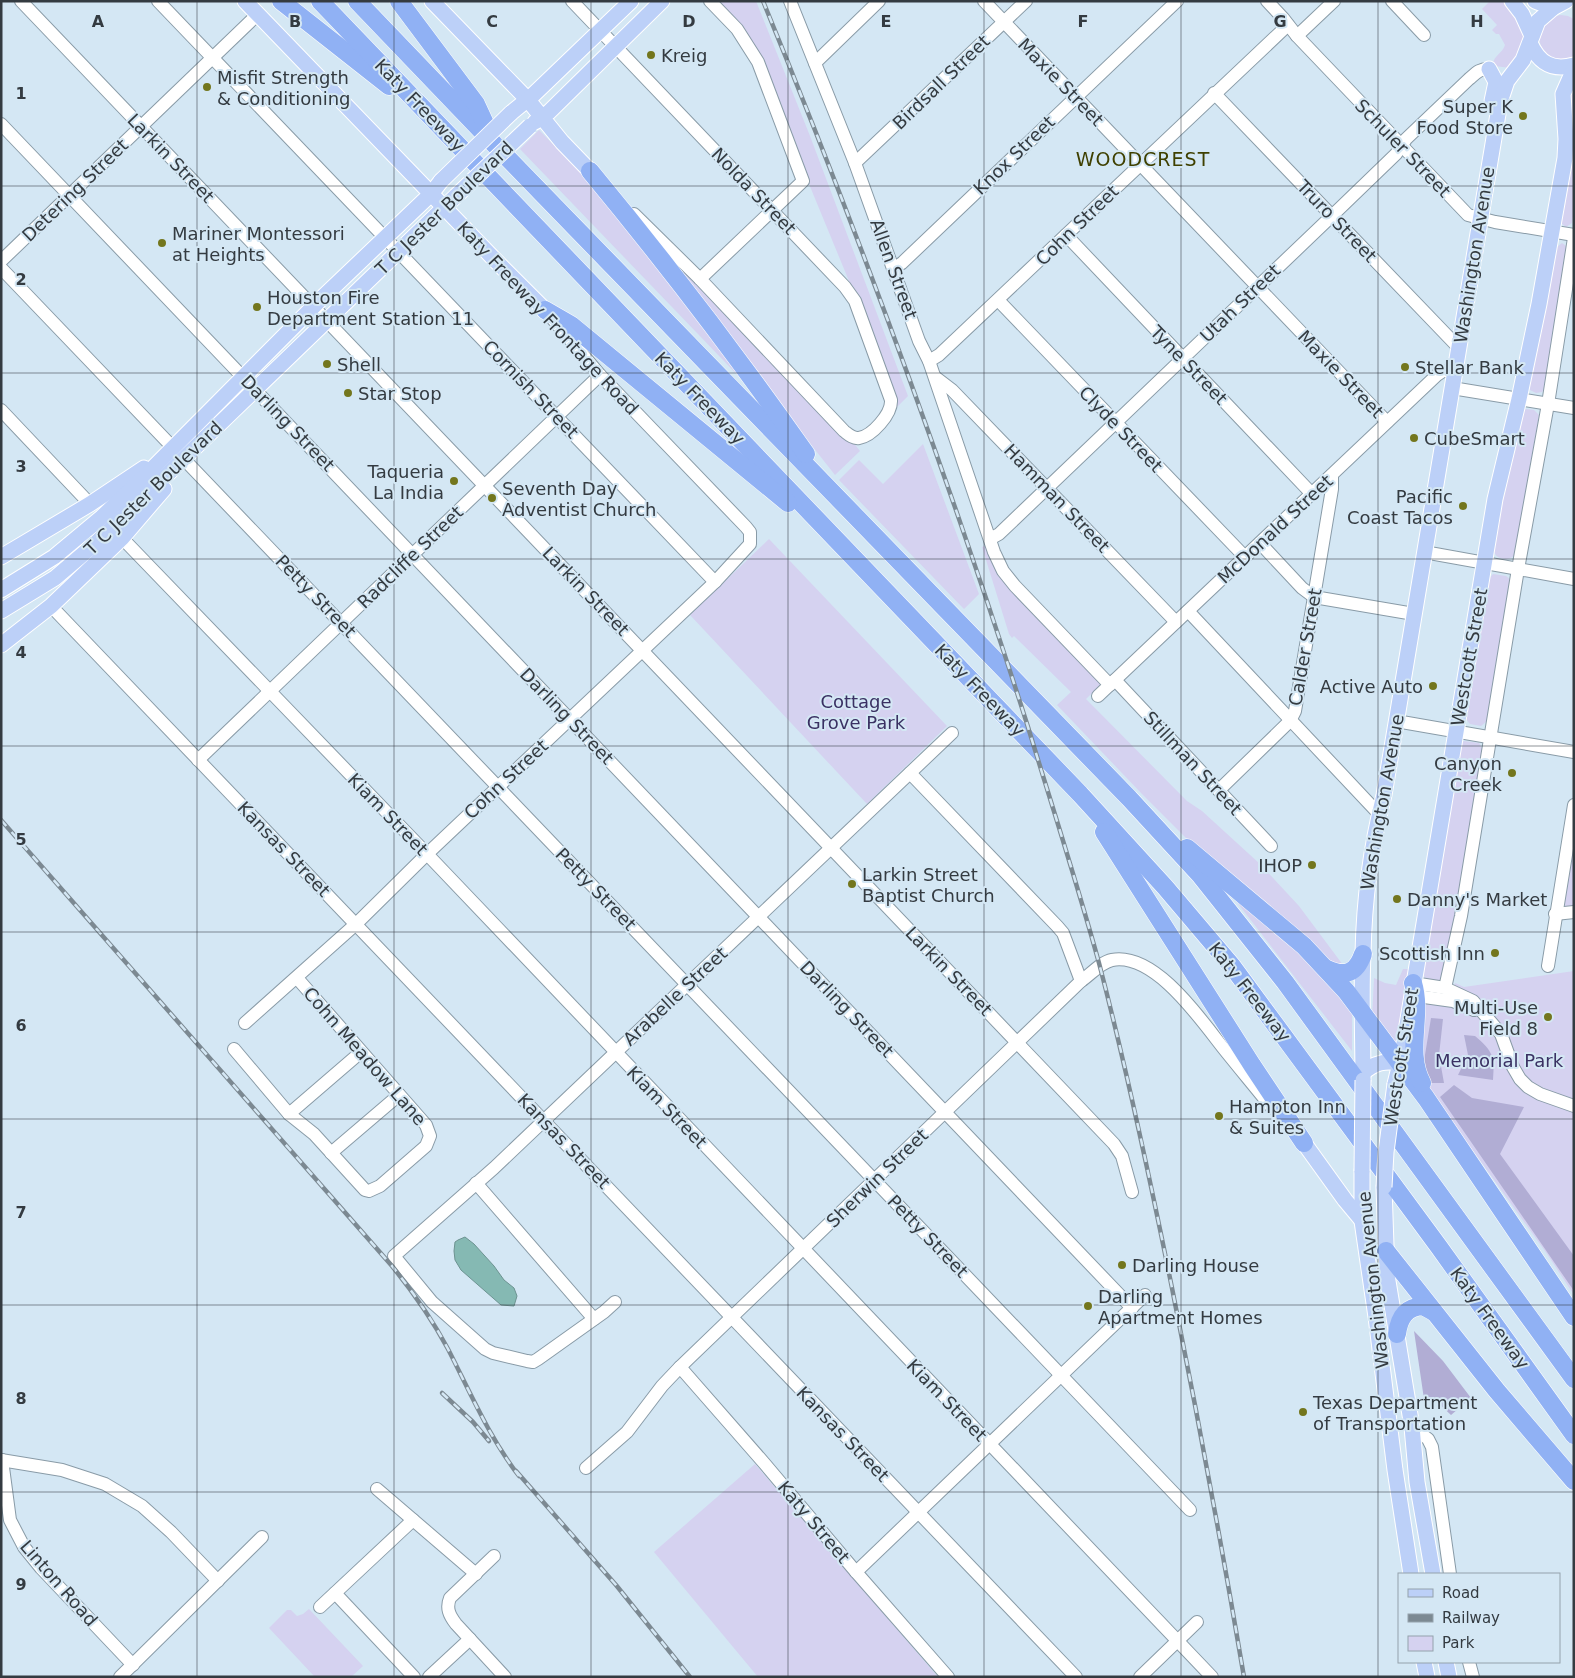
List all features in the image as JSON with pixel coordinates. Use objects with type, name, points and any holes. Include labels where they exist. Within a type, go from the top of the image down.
[{"type":"highway","points":[[281,1],[443,128]]},
{"type":"highway","name":"Katy Freeway","points":[[320,1],[842,548],[1080,794],[1166,887],[1232,966],[1413,1211],[1574,1435]]},
{"type":"highway","name":"Katy Freeway","points":[[357,1],[836,498],[1129,798],[1200,875],[1285,982],[1574,1379]]},
{"type":"highway","points":[[398,1],[476,104],[496,146]]},
{"type":"highway","points":[[590,172],[643,235],[765,396],[836,498]]},
{"type":"highway","points":[[545,310],[571,325],[842,548]]},
{"type":"highway","points":[[1080,794],[1252,1065],[1304,1143]]},
{"type":"highway","points":[[1129,798],[1304,946],[1327,969],[1362,1011],[1426,1098],[1574,1317]]},
{"type":"highway","points":[[1327,969],[1337,974],[1346,973],[1359,964],[1363,954]]},
{"type":"highway","points":[[1415,990],[1414,1058],[1426,1098]]},
{"type":"highway","points":[[1386,1251],[1497,1391],[1574,1481]]},
{"type":"highway","points":[[1397,1334],[1398,1323],[1411,1308],[1423,1306],[1434,1312]]},
{"type":"highway","points":[[1529,1373],[1574,1430]]},
{"type":"main road","name":"Katy Freeway Frontage Road","points":[[246,1],[444,208],[545,310]]},
{"type":"main road","points":[[432,1],[522,104],[543,117],[562,142],[590,172]]},
{"type":"main road","name":"T C Jester Boulevard","points":[[1,590],[54,557],[146,475],[313,306],[431,194],[441,181],[631,1]]},
{"type":"main road","name":"T C Jester Boulevard","points":[[1,611],[55,578],[75,562],[456,196],[530,126],[543,117],[662,1]]},
{"type":"main road","points":[[1512,1],[1522,14],[1536,55],[1550,65],[1561,67],[1574,65]]},
{"type":"main road","points":[[1535,1],[1574,12]]},
{"type":"main road","name":"Washington Avenue","points":[[1411,1573],[1395,1470],[1365,1210],[1365,1067],[1362,1011],[1366,897],[1481,219],[1497,114],[1503,91],[1523,60],[1538,21],[1558,6]]},
{"type":"main road","points":[[1497,114],[1492,104],[1496,82],[1489,69],[1495,68],[1514,72]]},
{"type":"main road","name":"Westcott Street","points":[[1386,1251],[1384,1194],[1386,1152],[1395,1084],[1415,990],[1495,499],[1519,399],[1565,158],[1566,139],[1562,94],[1574,69]]},
{"type":"main road","points":[[267,354],[283,364]]},
{"type":"main road","points":[[2,556],[90,504],[174,447]]},
{"type":"main road","points":[[1,645],[51,606],[122,538],[160,494],[184,458]]},
{"type":"main road","points":[[1365,1067],[1381,1062],[1399,1063]]},
{"type":"main road","points":[[1304,1143],[1345,1200],[1365,1210],[1386,1251]]},
{"type":"main road","points":[[1365,1210],[1384,1194]]},
{"type":"main road","name":"Washington Avenue","points":[[1386,1251],[1388,1275],[1412,1428],[1417,1478],[1433,1573]]},
{"type":"main road","points":[[1395,1470],[1408,1471],[1417,1478]]},
{"type":"main road","points":[[1424,1663],[1426,1677]]},
{"type":"main road","points":[[1446,1663],[1449,1677]]},
{"type":"street","name":"Larkin Street","points":[[21,1],[1114,1144],[1122,1156],[1132,1192]]},
{"type":"street","name":"Cornish Street","points":[[158,1],[715,582]]},
{"type":"street","name":"Nolda Street","points":[[572,1],[833,273],[855,301],[891,400],[892,407],[887,416],[869,434],[858,438],[854,438],[844,431],[700,279]]},
{"type":"street","points":[[590,172],[700,279],[803,181],[758,62],[737,29],[710,1]]},
{"type":"street","name":"Allen Street","points":[[790,1],[855,163],[935,377],[990,538]]},
{"type":"street","points":[[815,63],[879,1]]},
{"type":"street","name":"Maxie Street","points":[[984,1],[1387,422]]},
{"type":"street","name":"Birdsall Street","points":[[855,163],[1026,1]]},
{"type":"street","name":"Knox Street","points":[[894,268],[902,263],[1177,1]]},
{"type":"street","name":"Schuler Street","points":[[1267,1],[1297,36],[1468,215],[1574,237]]},
{"type":"street","points":[[1297,36],[1334,1]]},
{"type":"street","points":[[1392,1],[1424,35]]},
{"type":"street","name":"Detering Street","points":[[1,261],[258,14]]},
{"type":"street","name":"Cohn Street","points":[[929,361],[939,355],[998,300],[1214,93],[1288,25]]},
{"type":"street","name":"Utah Street","points":[[990,538],[999,534],[1332,216],[1396,154],[1406,139],[1477,72],[1489,69]]},
{"type":"street","name":"Truro Street","points":[[1214,93],[1459,348]]},
{"type":"street","name":"Darling Street","points":[[1,124],[1132,1308]]},
{"type":"street","name":"Tyne Street","points":[[1066,235],[1312,494]]},
{"type":"street","name":"Westcott Street","points":[[1445,988],[1461,916],[1518,569],[1548,404],[1574,237]]},
{"type":"street","name":"Petty Street","points":[[1,268],[342,622],[1190,1510]]},
{"type":"street","name":"Clyde Street","points":[[998,300],[1245,557]]},
{"type":"street","name":"Katy Freeway Frontage Road","points":[[545,310],[600,375],[746,527]]},
{"type":"street","name":"McDonald Street","points":[[1098,696],[1437,375],[1443,371],[1455,371]]},
{"type":"street","name":"Radcliffe Street","points":[[198,760],[600,375]]},
{"type":"street","name":"Hamman Street","points":[[935,377],[952,390],[1176,622]]},
{"type":"street","points":[[1452,388],[1574,408]]},
{"type":"street","points":[[1,410],[90,504]]},
{"type":"street","name":"Calder Street","points":[[1219,790],[1290,721],[1295,711],[1332,489],[1332,475]]},
{"type":"street","name":"Cohn Street","points":[[245,1024],[356,924],[498,786],[715,582],[746,550],[751,540],[750,532],[746,527]]},
{"type":"street","name":"Kiam Street","points":[[122,538],[427,854],[1212,1677]]},
{"type":"street","name":"Stillman Street","points":[[990,538],[1000,565],[1015,586],[1219,790],[1271,846]]},
{"type":"street","points":[[1260,543],[1314,597],[1414,614]]},
{"type":"street","points":[[1424,552],[1574,579]]},
{"type":"street","name":"Kansas Street","points":[[51,606],[1076,1677]]},
{"type":"street","points":[[1188,611],[1379,814]]},
{"type":"street","points":[[1396,721],[1574,752]]},
{"type":"street","name":"Arabelle Street","points":[[594,1319],[533,1362],[493,1352],[475,1341],[432,1302],[394,1256],[476,1184],[952,733]]},
{"type":"street","points":[[910,773],[1057,926],[1063,934],[1081,982]]},
{"type":"street","points":[[1548,966],[1574,805]]},
{"type":"street","points":[[1555,914],[1574,912]]},
{"type":"street","name":"Sherwin Street","points":[[586,1468],[627,1432],[662,1386],[680,1367],[1018,1042],[1081,982],[1104,963],[1112,960],[1128,960],[1149,969],[1164,980],[1188,1003],[1278,1116],[1304,1143]]},
{"type":"street","name":"Cohn Meadow Lane","points":[[296,978],[426,1125],[430,1136],[426,1146],[380,1186],[370,1191],[360,1187],[331,1152]]},
{"type":"street","points":[[1415,990],[1445,988],[1473,1001],[1501,1034],[1513,1067],[1520,1079],[1528,1087],[1540,1094],[1574,1106]]},
{"type":"street","points":[[1415,990],[1482,1012]]},
{"type":"street","points":[[234,1050],[289,1114],[314,1134],[331,1152],[399,1095]]},
{"type":"street","points":[[289,1114],[361,1052]]},
{"type":"street","points":[[476,1184],[594,1319],[615,1302]]},
{"type":"street","points":[[856,1572],[1145,1296]]},
{"type":"street","name":"Katy Street","points":[[680,1367],[948,1677]]},
{"type":"street","points":[[1412,1428],[1430,1442],[1450,1573]]},
{"type":"street","points":[[1,1460],[62,1470],[105,1484],[142,1506],[171,1532],[218,1581]]},
{"type":"street","name":"Linton Road","points":[[1,1460],[10,1520],[24,1547],[41,1568],[133,1665]]},
{"type":"street","points":[[377,1489],[476,1574]]},
{"type":"street","points":[[320,1607],[413,1520]]},
{"type":"street","points":[[120,1677],[262,1538]]},
{"type":"street","points":[[494,1556],[450,1598],[447,1607],[450,1617],[505,1677]]},
{"type":"street","points":[[335,1593],[414,1677]]},
{"type":"street","points":[[1140,1677],[1197,1622]]},
{"type":"street","points":[[429,1677],[470,1639]]},
{"type":"street","points":[[1469,1663],[1473,1677]]},
{"type":"green space","points":[[718,1],[756,1],[810,136],[908,396],[895,409],[856,298],[762,62]]},
{"type":"green space","points":[[1490,1],[1506,1],[1523,29],[1526,42],[1524,48],[1510,68],[1493,64],[1505,45],[1499,34],[1492,30],[1497,25],[1482,9]]},
{"type":"green space","points":[[1561,15],[1574,19],[1574,56],[1556,59],[1546,54],[1539,38],[1546,23],[1552,18]]},
{"type":"green space","points":[[1573,89],[1574,210],[1572,223],[1566,227],[1561,223],[1567,102]]},
{"type":"green space","points":[[539,130],[596,188],[748,386],[520,149]]},
{"type":"green space","points":[[1562,243],[1567,249],[1544,389],[1542,392],[1536,393],[1530,390],[1528,386],[1546,308],[1556,248]]},
{"type":"green space","points":[[680,268],[839,433],[853,442],[860,451],[835,475],[675,272]]},
{"type":"green space","points":[[1522,410],[1534,410],[1539,415],[1516,554],[1513,557],[1503,559],[1497,556],[1493,550],[1505,483]]},
{"type":"green space","points":[[923,444],[979,594],[964,609],[839,480],[859,460],[883,484]]},
{"type":"green space","name":"Cottage Grove Park","points":[[769,539],[947,726],[867,804],[690,615]]},
{"type":"green space","points":[[988,545],[1101,684],[1086,699],[1187,801],[1202,811],[1260,864],[1299,906],[1346,969],[1338,970],[1213,865],[1057,705],[1071,692],[1014,636],[1012,638],[1009,634],[982,547]]},
{"type":"green space","points":[[1493,574],[1506,576],[1511,580],[1487,721],[1481,726],[1470,724],[1466,719],[1488,580]]},
{"type":"green space","points":[[1464,741],[1479,743],[1483,750],[1445,975],[1440,981],[1426,980],[1423,974],[1461,743]]},
{"type":"green space","points":[[1574,827],[1574,907],[1562,908]]},
{"type":"green space","points":[[1241,897],[1276,927],[1352,1008],[1352,1051],[1236,901]]},
{"type":"green space","points":[[1403,969],[1409,969],[1396,1047],[1372,1019],[1374,978],[1396,985]]},
{"type":"green space","name":"Memorial Park","points":[[1574,971],[1574,1295],[1547,1254],[1424,1082],[1421,1006],[1426,1002],[1449,1005],[1455,983],[1464,987]]},
{"type":"green space","points":[[755,1464],[938,1677],[758,1677],[654,1552]]},
{"type":"green space","points":[[309,1609],[363,1666],[351,1677],[315,1677],[269,1628],[287,1610],[291,1610],[297,1616]]},
{"type":"shaded area","points":[[1431,1018],[1443,1019],[1439,1055],[1444,1083],[1427,1083],[1424,1061]]},
{"type":"shaded area","points":[[1464,1035],[1475,1036],[1489,1050],[1494,1066],[1493,1080],[1458,1075],[1468,1055]]},
{"type":"shaded area","points":[[1454,1085],[1472,1098],[1524,1107],[1500,1154],[1574,1256],[1574,1291],[1440,1097]]},
{"type":"shaded area","points":[[465,1237],[494,1266],[504,1280],[514,1288],[517,1296],[514,1306],[501,1305],[461,1270],[455,1260],[455,1242]]},
{"type":"shaded area","points":[[1414,1331],[1443,1361],[1471,1398],[1451,1415],[1435,1400],[1424,1399]]},
{"type":"railway","points":[[763,1],[835,181],[936,452],[1028,727],[1091,933],[1129,1084],[1164,1247],[1210,1482],[1244,1677]]},
{"type":"railway","points":[[1,820],[400,1276],[435,1327],[498,1446],[519,1476]]},
{"type":"railway","points":[[442,1393],[473,1422],[489,1441]]},
{"type":"railway","points":[[516,1471],[616,1585],[690,1677]]},
{"type":"place","name":"Kreig","points":[[651,55]]},
{"type":"place","name":"Misfit Strength & Conditioning","points":[[207,87]]},
{"type":"place","name":"Super K Food Store","points":[[1523,116]]},
{"type":"place","name":"Mariner Montessori at Heights","points":[[162,243]]},
{"type":"place","name":"Houston Fire Department Station 11","points":[[257,307]]},
{"type":"place","name":"Shell","points":[[327,364]]},
{"type":"place","name":"Stellar Bank","points":[[1405,367]]},
{"type":"place","name":"Star Stop","points":[[348,393]]},
{"type":"place","name":"CubeSmart","points":[[1414,438]]},
{"type":"place","name":"Taqueria La India","points":[[454,481]]},
{"type":"place","name":"Seventh Day Adventist Church","points":[[492,498]]},
{"type":"place","name":"Pacific Coast Tacos","points":[[1463,506]]},
{"type":"place","name":"Active Auto","points":[[1433,686]]},
{"type":"place","name":"Canyon Creek","points":[[1512,773]]},
{"type":"place","name":"IHOP","points":[[1312,865]]},
{"type":"place","name":"Larkin Street Baptist Church","points":[[852,884]]},
{"type":"place","name":"Danny's Market","points":[[1397,899]]},
{"type":"place","name":"Scottish Inn","points":[[1495,953]]},
{"type":"place","name":"Multi-Use Field 8","points":[[1548,1017]]},
{"type":"place","name":"Hampton Inn & Suites","points":[[1219,1116]]},
{"type":"place","name":"Darling House","points":[[1122,1265]]},
{"type":"place","name":"Darling Apartment Homes","points":[[1088,1306]]},
{"type":"place","name":"Texas Department of Transportation","points":[[1303,1412]]},
{"type":"district","name":"WOODCREST","points":[[1143,159]]}]
